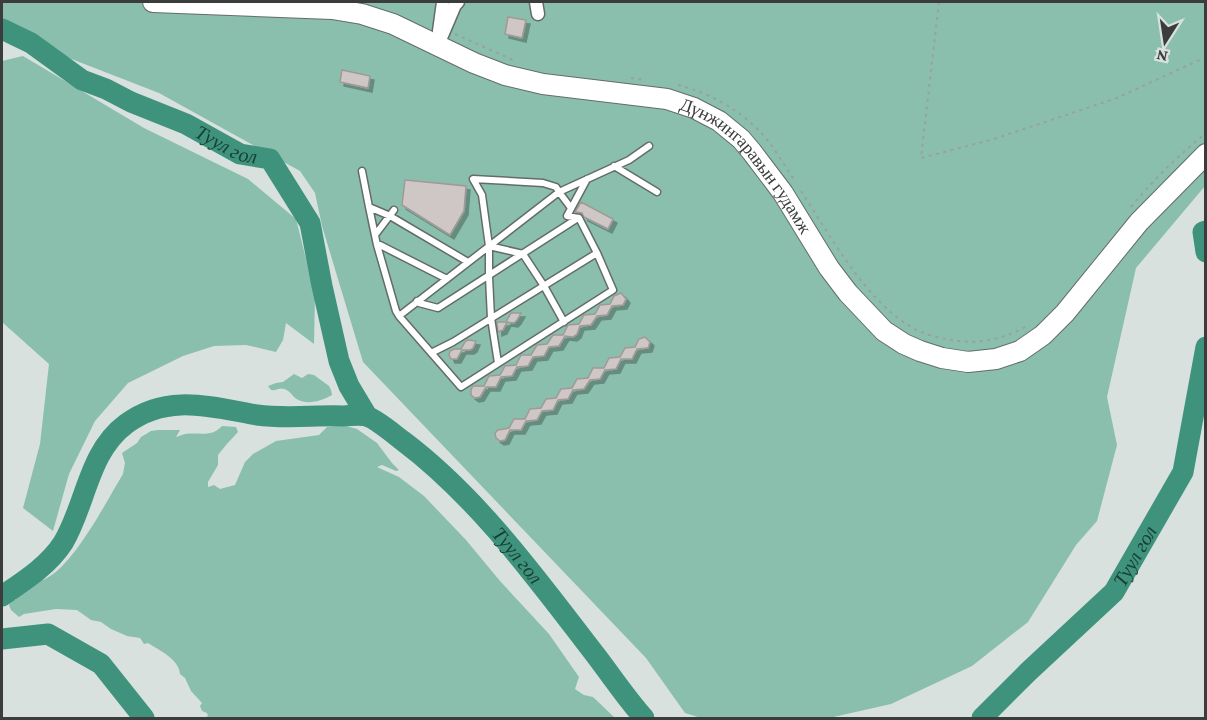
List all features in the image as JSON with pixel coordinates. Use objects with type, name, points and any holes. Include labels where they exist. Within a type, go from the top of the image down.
[{"type":"main road","name":"Дүнжингаравын гудамж","points":[[153,2],[333,5],[441,37],[474,63],[505,75],[554,85],[667,99],[694,108],[719,121],[741,139],[783,193],[829,268],[868,316],[884,331],[904,344],[942,358],[968,362],[996,359],[1020,351],[1043,335],[1065,313],[1139,222],[1206,154]]},
{"type":"street","points":[[441,37],[442,2]]},
{"type":"street","points":[[441,37],[458,2]]},
{"type":"lane","points":[[399,316],[559,192],[629,160],[649,146]]},
{"type":"lane","points":[[614,166],[657,192]]},
{"type":"lane","points":[[362,171],[375,235],[396,311],[461,387],[613,290],[579,218]]},
{"type":"lane","points":[[498,363],[491,318],[489,246],[482,195],[473,179],[543,183],[556,187],[571,208]]},
{"type":"lane","points":[[579,218],[567,216],[586,179]]},
{"type":"lane","points":[[369,207],[392,213],[468,262]]},
{"type":"lane","points":[[375,235],[392,213]]},
{"type":"lane","points":[[417,301],[438,308],[579,218]]},
{"type":"lane","points":[[378,245],[447,279]]},
{"type":"lane","points":[[489,246],[523,254],[564,322]]},
{"type":"lane","points":[[431,353],[597,253]]},
{"type":"path","points":[[939,2],[921,158],[994,139],[1117,98],[1206,57]]},
{"type":"path","points":[[441,37],[515,61]]},
{"type":"path","points":[[630,78],[647,80]]},
{"type":"path","points":[[675,85],[705,93],[717,99],[760,131],[795,181]]},
{"type":"path","points":[[1126,213],[1153,181],[1206,134]]},
{"type":"path","points":[[801,191],[857,276],[888,309],[914,329],[944,339],[987,341],[1009,336],[1034,322]]},
{"type":"green space","points":[[2,2],[1205,2],[1205,186],[1136,268],[1107,397],[1117,445],[1097,521],[1076,545],[1028,622],[972,666],[891,704],[829,718],[701,718],[685,713],[646,658],[363,362],[322,226],[315,193],[300,171],[159,93],[2,32]]},
{"type":"green space","points":[[23,56],[144,128],[248,179],[296,219],[315,295],[314,344],[286,323],[283,340],[276,352],[246,345],[214,346],[183,356],[128,383],[95,421],[69,474],[53,531],[23,508],[40,444],[49,364],[2,322],[2,61]]},
{"type":"green space","points":[[294,374],[302,378],[308,374],[314,375],[329,386],[332,395],[319,401],[304,402],[295,398],[289,391],[281,388],[271,390],[268,386],[283,382]]},
{"type":"green space","points":[[343,425],[357,429],[377,443],[399,470],[396,471],[382,465],[377,467],[399,477],[424,496],[549,634],[579,677],[575,689],[584,695],[593,697],[614,717],[619,718],[204,718],[208,716],[202,711],[200,706],[202,703],[191,691],[176,664],[158,649],[148,643],[144,644],[140,638],[127,636],[111,629],[101,622],[91,620],[77,610],[56,609],[24,614],[19,617],[11,610],[9,605],[11,600],[16,600],[16,595],[23,586],[27,587],[29,581],[47,578],[58,570],[79,546],[123,474],[125,463],[122,453],[151,431],[180,430],[176,437],[185,434],[214,432],[222,426],[236,427],[238,432],[218,455],[218,465],[208,482],[208,487],[214,485],[220,489],[235,485],[245,462],[253,454],[276,441],[319,435],[327,427]]},
{"type":"building","points":[[508,17],[526,20],[522,38],[505,34]]},
{"type":"building","points":[[342,70],[370,76],[368,88],[340,82]]},
{"type":"building","points":[[405,180],[466,186],[464,211],[450,235],[402,205]]},
{"type":"building","points":[[581,202],[613,219],[608,229],[584,217],[582,213],[575,212]]},
{"type":"building","points":[[621,293],[626,299],[623,305],[612,306],[607,315],[597,316],[591,325],[580,326],[573,337],[565,336],[559,346],[549,347],[544,356],[533,357],[528,366],[517,367],[512,376],[501,377],[496,387],[486,387],[480,397],[475,398],[471,395],[473,386],[484,386],[489,376],[500,375],[505,366],[516,365],[521,355],[531,355],[537,345],[547,344],[553,335],[563,335],[568,325],[579,324],[584,315],[595,314],[600,305],[610,304],[614,296]]},
{"type":"building","points":[[511,313],[521,313],[514,323],[507,322],[503,330],[498,332],[497,322],[506,322]]},
{"type":"building","points":[[645,337],[650,342],[648,348],[637,349],[632,359],[621,359],[616,369],[605,370],[600,379],[590,380],[584,389],[573,390],[568,399],[558,400],[553,410],[542,411],[537,420],[526,421],[521,430],[510,430],[505,440],[500,441],[496,438],[495,433],[498,430],[509,428],[514,419],[525,419],[530,409],[541,408],[546,399],[556,398],[561,389],[572,388],[577,379],[588,378],[593,368],[604,368],[609,358],[620,357],[625,348],[635,347],[639,339]]},
{"type":"building","points":[[468,340],[476,341],[473,348],[462,350],[457,359],[451,359],[450,351],[461,349]]},
{"type":"waterway","name":"Туул гол","points":[[2,29],[31,43],[82,80],[186,124],[240,154],[270,159],[310,223],[339,361],[349,386],[367,416]]},
{"type":"waterway","name":"Туул гол","points":[[1206,231],[1203,232],[1206,252]]},
{"type":"waterway","name":"Туул гол","points":[[982,718],[1114,592],[1183,472],[1206,347]]},
{"type":"waterway","name":"Туул гол","points":[[2,596],[35,572],[57,551],[71,528],[103,449],[126,424],[142,414],[157,408],[190,405],[268,416],[363,415],[385,427],[431,464],[483,515],[530,571],[644,718]]},
{"type":"waterway","name":"Туул гол","points":[[2,639],[48,634],[101,664],[144,718]]}]
